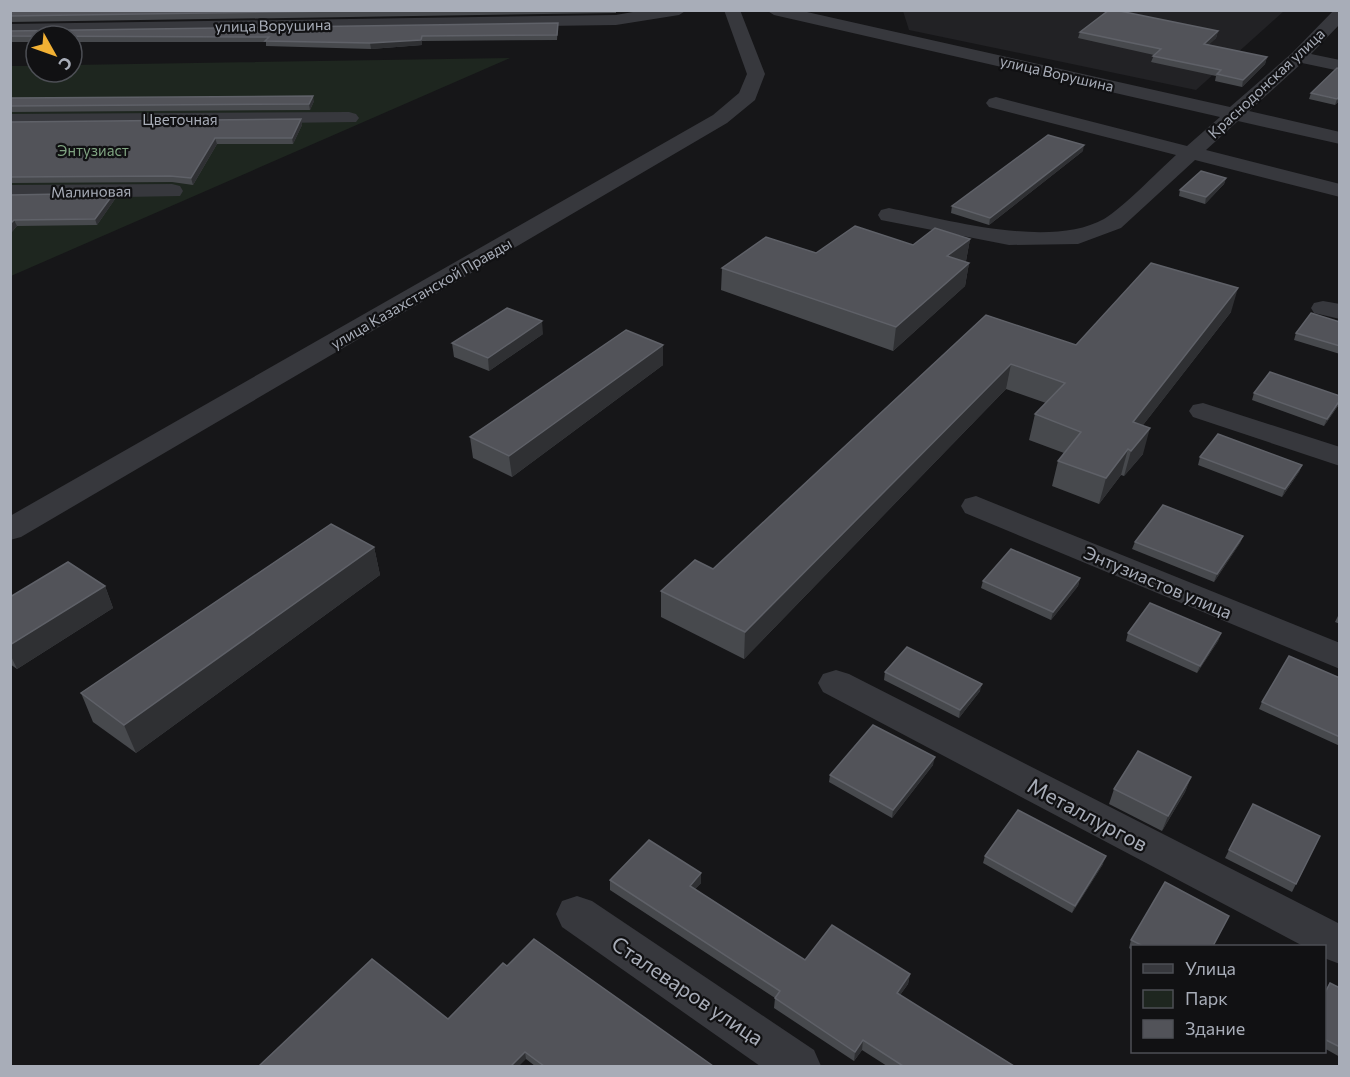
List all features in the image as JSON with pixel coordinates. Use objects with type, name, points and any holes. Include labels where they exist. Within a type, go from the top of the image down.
[{"type":"street","points":[[155,27],[167,10]]},
{"type":"street","name":"улица Ворушина","points":[[10,28],[616,20],[679,10]]},
{"type":"street","name":"улица Казахстанской Правды","points":[[10,530],[720,119],[748,96],[756,74],[732,10]]},
{"type":"street","name":"улица Ворушина","points":[[774,10],[1340,138]]},
{"type":"street","name":"Краснодонская улица","points":[[889,215],[1009,238],[1078,237],[1113,223],[1298,57],[1338,16]]},
{"type":"street","points":[[1298,57],[1340,66]]},
{"type":"street","points":[[996,103],[1340,191]]},
{"type":"street","name":"Цветочная","points":[[10,120],[349,118]]},
{"type":"street","name":"Малиновая","points":[[10,192],[172,190]]},
{"type":"street","points":[[1203,411],[1340,457]]},
{"type":"street","name":"Энтузиастов улица","points":[[976,507],[1340,657]]},
{"type":"street","name":"Металлургов","points":[[836,683],[1340,945]]},
{"type":"street","name":"Сталеваров улица","points":[[577,914],[798,1066]]},
{"type":"shaded area","points":[[903,11],[1284,11],[1196,90],[909,30]]},
{"type":"green space","name":"Энтузиаст","points":[[510,58],[11,276],[10,66],[24,66],[24,84],[84,84],[84,65]]},
{"type":"building","points":[[10,10],[406,10],[10,16]]},
{"type":"building","points":[[1109,10],[1218,31],[1204,44],[1267,57],[1243,80],[1217,74],[1221,70],[1153,56],[1161,49],[1080,32]]},
{"type":"building","points":[[558,23],[557,35],[422,36],[421,40],[370,43],[265,41],[269,37],[84,36],[84,30]]},
{"type":"building","points":[[10,31],[24,31],[24,36],[10,36]]},
{"type":"building","points":[[1337,68],[1340,69],[1340,96],[1337,99],[1311,93]]},
{"type":"building","points":[[313,96],[309,104],[10,106],[10,98]]},
{"type":"building","points":[[301,119],[292,138],[215,138],[191,178],[170,176],[10,177],[10,122]]},
{"type":"building","points":[[1048,135],[1084,145],[990,218],[952,206]]},
{"type":"building","points":[[1201,171],[1226,178],[1206,197],[1180,190]]},
{"type":"building","points":[[114,193],[95,219],[14,220],[10,224],[10,195]]},
{"type":"building","points":[[855,226],[913,245],[935,228],[970,239],[947,256],[969,263],[896,327],[722,268],[766,237],[816,253]]},
{"type":"building","points":[[1151,263],[1238,288],[1133,422],[1150,428],[1131,451],[1128,449],[1106,478],[1058,461],[1081,432],[1035,414],[1065,383],[1011,364],[745,632],[661,591],[695,560],[713,569],[986,315],[1076,345]]},
{"type":"building","points":[[507,308],[542,321],[488,358],[452,343]]},
{"type":"building","points":[[1311,313],[1340,322],[1340,346],[1296,333]]},
{"type":"building","points":[[626,330],[663,345],[509,456],[470,437]]},
{"type":"building","points":[[1270,372],[1340,396],[1340,400],[1327,419],[1254,393]]},
{"type":"building","points":[[1218,434],[1302,465],[1285,489],[1200,457]]},
{"type":"building","points":[[1163,505],[1243,536],[1217,574],[1135,542]]},
{"type":"building","points":[[331,524],[374,547],[124,725],[81,693]]},
{"type":"building","points":[[1011,549],[1080,578],[1053,612],[983,581]]},
{"type":"building","points":[[68,562],[105,586],[10,645],[10,597]]},
{"type":"building","points":[[1150,603],[1221,633],[1200,666],[1128,633]]},
{"type":"building","points":[[907,647],[982,684],[960,710],[885,672]]},
{"type":"building","points":[[1289,656],[1340,678],[1340,737],[1262,702]]},
{"type":"building","points":[[873,725],[935,757],[893,810],[830,775]]},
{"type":"building","points":[[1138,751],[1191,777],[1168,816],[1114,789]]},
{"type":"building","points":[[1253,804],[1320,836],[1296,884],[1229,850]]},
{"type":"building","points":[[1018,810],[1106,856],[1075,906],[985,856]]},
{"type":"building","points":[[649,840],[701,873],[690,886],[805,960],[832,925],[910,974],[897,993],[1014,1066],[903,1066],[863,1040],[855,1052],[775,998],[780,991],[610,880]]},
{"type":"building","points":[[1165,882],[1229,916],[1214,945],[1141,945],[1131,940]]},
{"type":"building","points":[[534,939],[713,1066],[544,1066],[525,1052],[511,1066],[259,1066],[372,959],[448,1019],[503,963],[507,966]]},
{"type":"building","points":[[1330,983],[1340,988],[1340,1047],[1326,1040],[1326,991]]}]
